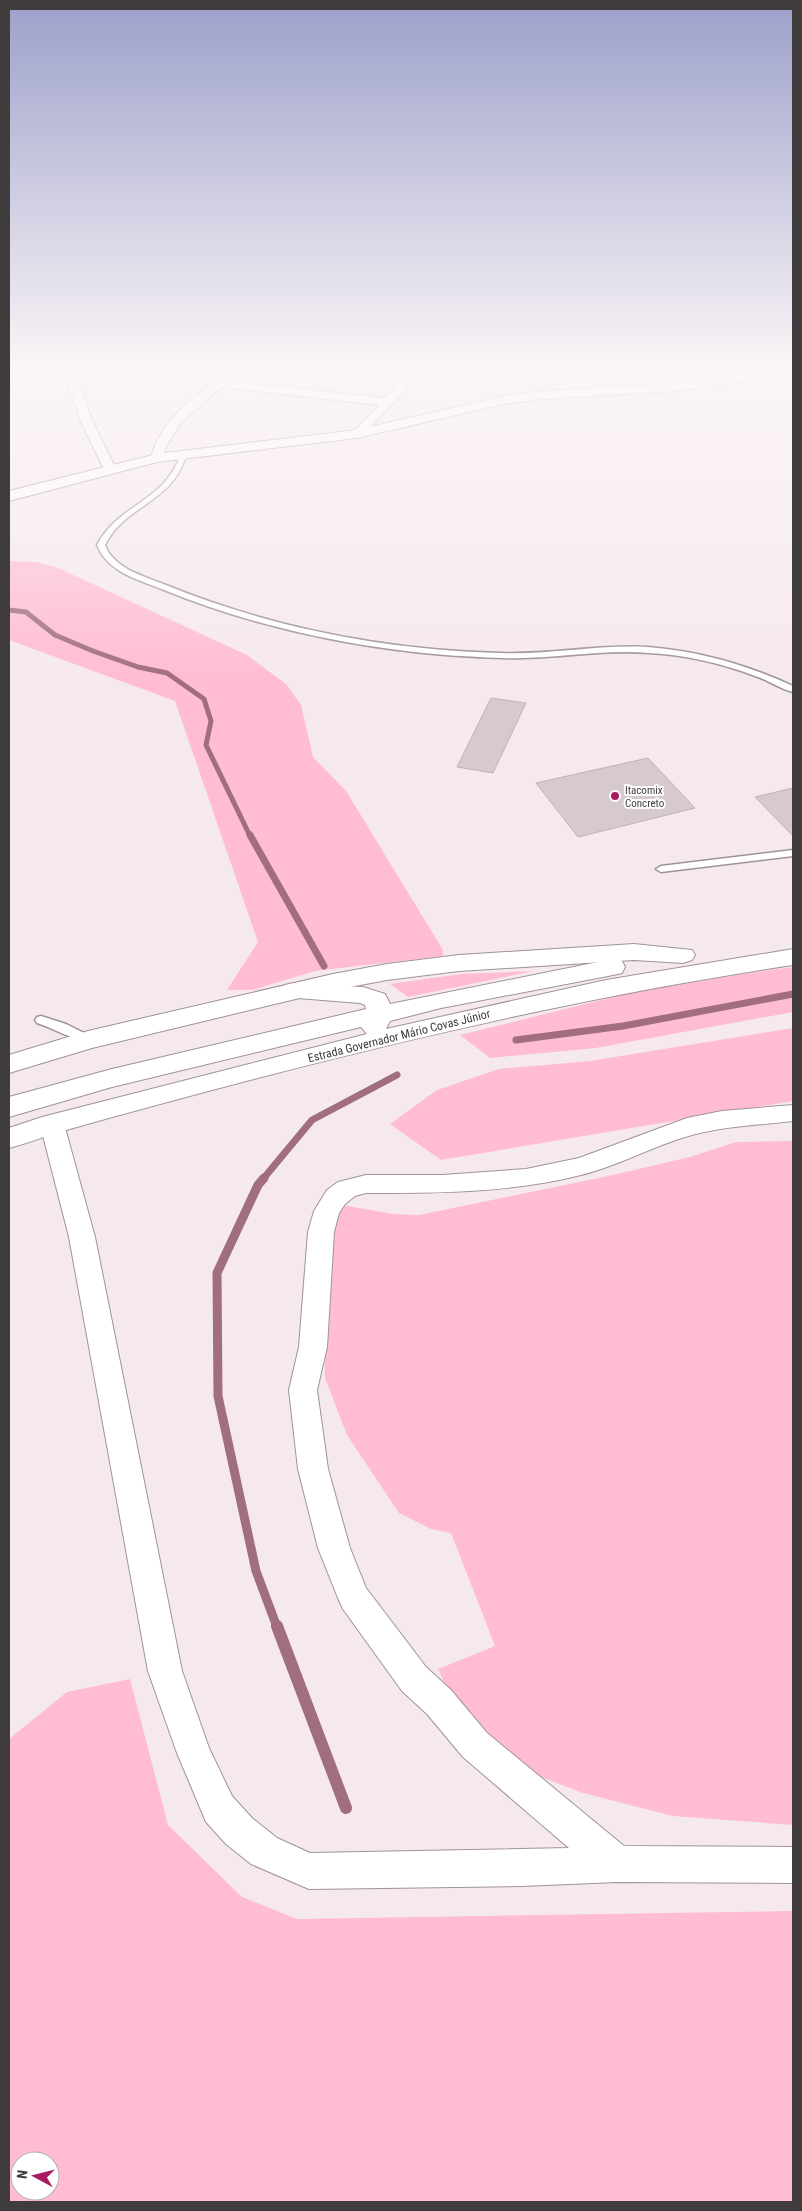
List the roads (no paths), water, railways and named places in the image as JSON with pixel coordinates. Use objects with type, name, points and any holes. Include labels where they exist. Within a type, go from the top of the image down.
[{"type":"main road","points":[[9,496],[91,474]]},
{"type":"main road","name":"Estrada Governador Mário Covas Júnior","points":[[9,1107],[112,1078],[451,998],[682,955],[793,939]]},
{"type":"main road","points":[[9,1064],[88,1040],[294,991],[386,972],[459,963],[634,952],[682,955]]},
{"type":"main road","name":"Estrada Governador Mário Covas Júnior","points":[[9,1138],[52,1124],[332,1052],[593,990],[793,957]]},
{"type":"main road","points":[[294,991],[363,995],[376,1000],[380,1014],[374,1029],[332,1052]]},
{"type":"street","points":[[617,1864],[475,1745],[438,1702],[414,1679],[354,1598],[334,1548],[313,1469],[303,1390],[313,1347],[321,1232],[327,1211],[336,1197],[347,1188],[366,1184],[442,1184],[526,1178],[582,1166],[687,1127],[722,1120],[793,1113]]},
{"type":"street","points":[[52,1124],[82,1237],[165,1671],[194,1754],[219,1809],[239,1830],[264,1851],[309,1870],[513,1868],[617,1864],[793,1865]]},
{"type":"lane","points":[[175,474],[168,484],[145,504],[110,528],[101,545],[104,555],[108,560],[191,599],[241,616],[304,632],[432,651],[503,656],[622,650],[674,654],[750,672],[793,689]]},
{"type":"lane","points":[[661,869],[793,853]]},
{"type":"lane","points":[[40,1020],[62,1027],[88,1040]]},
{"type":"waterway","points":[[9,610],[26,612],[55,635],[93,651],[138,667],[167,673],[204,699],[211,721],[206,745],[250,836]]},
{"type":"waterway","points":[[250,835],[324,966]]},
{"type":"waterway","points":[[516,1040],[623,1026],[793,994]]},
{"type":"waterway","points":[[263,1179],[312,1120],[397,1075]]},
{"type":"waterway","points":[[264,1178],[258,1185],[217,1273],[218,1396],[256,1571],[277,1627]]},
{"type":"waterway","points":[[277,1626],[346,1808]]},
{"type":"place","name":"Itacomix Concreto","points":[[615,796]]}]
